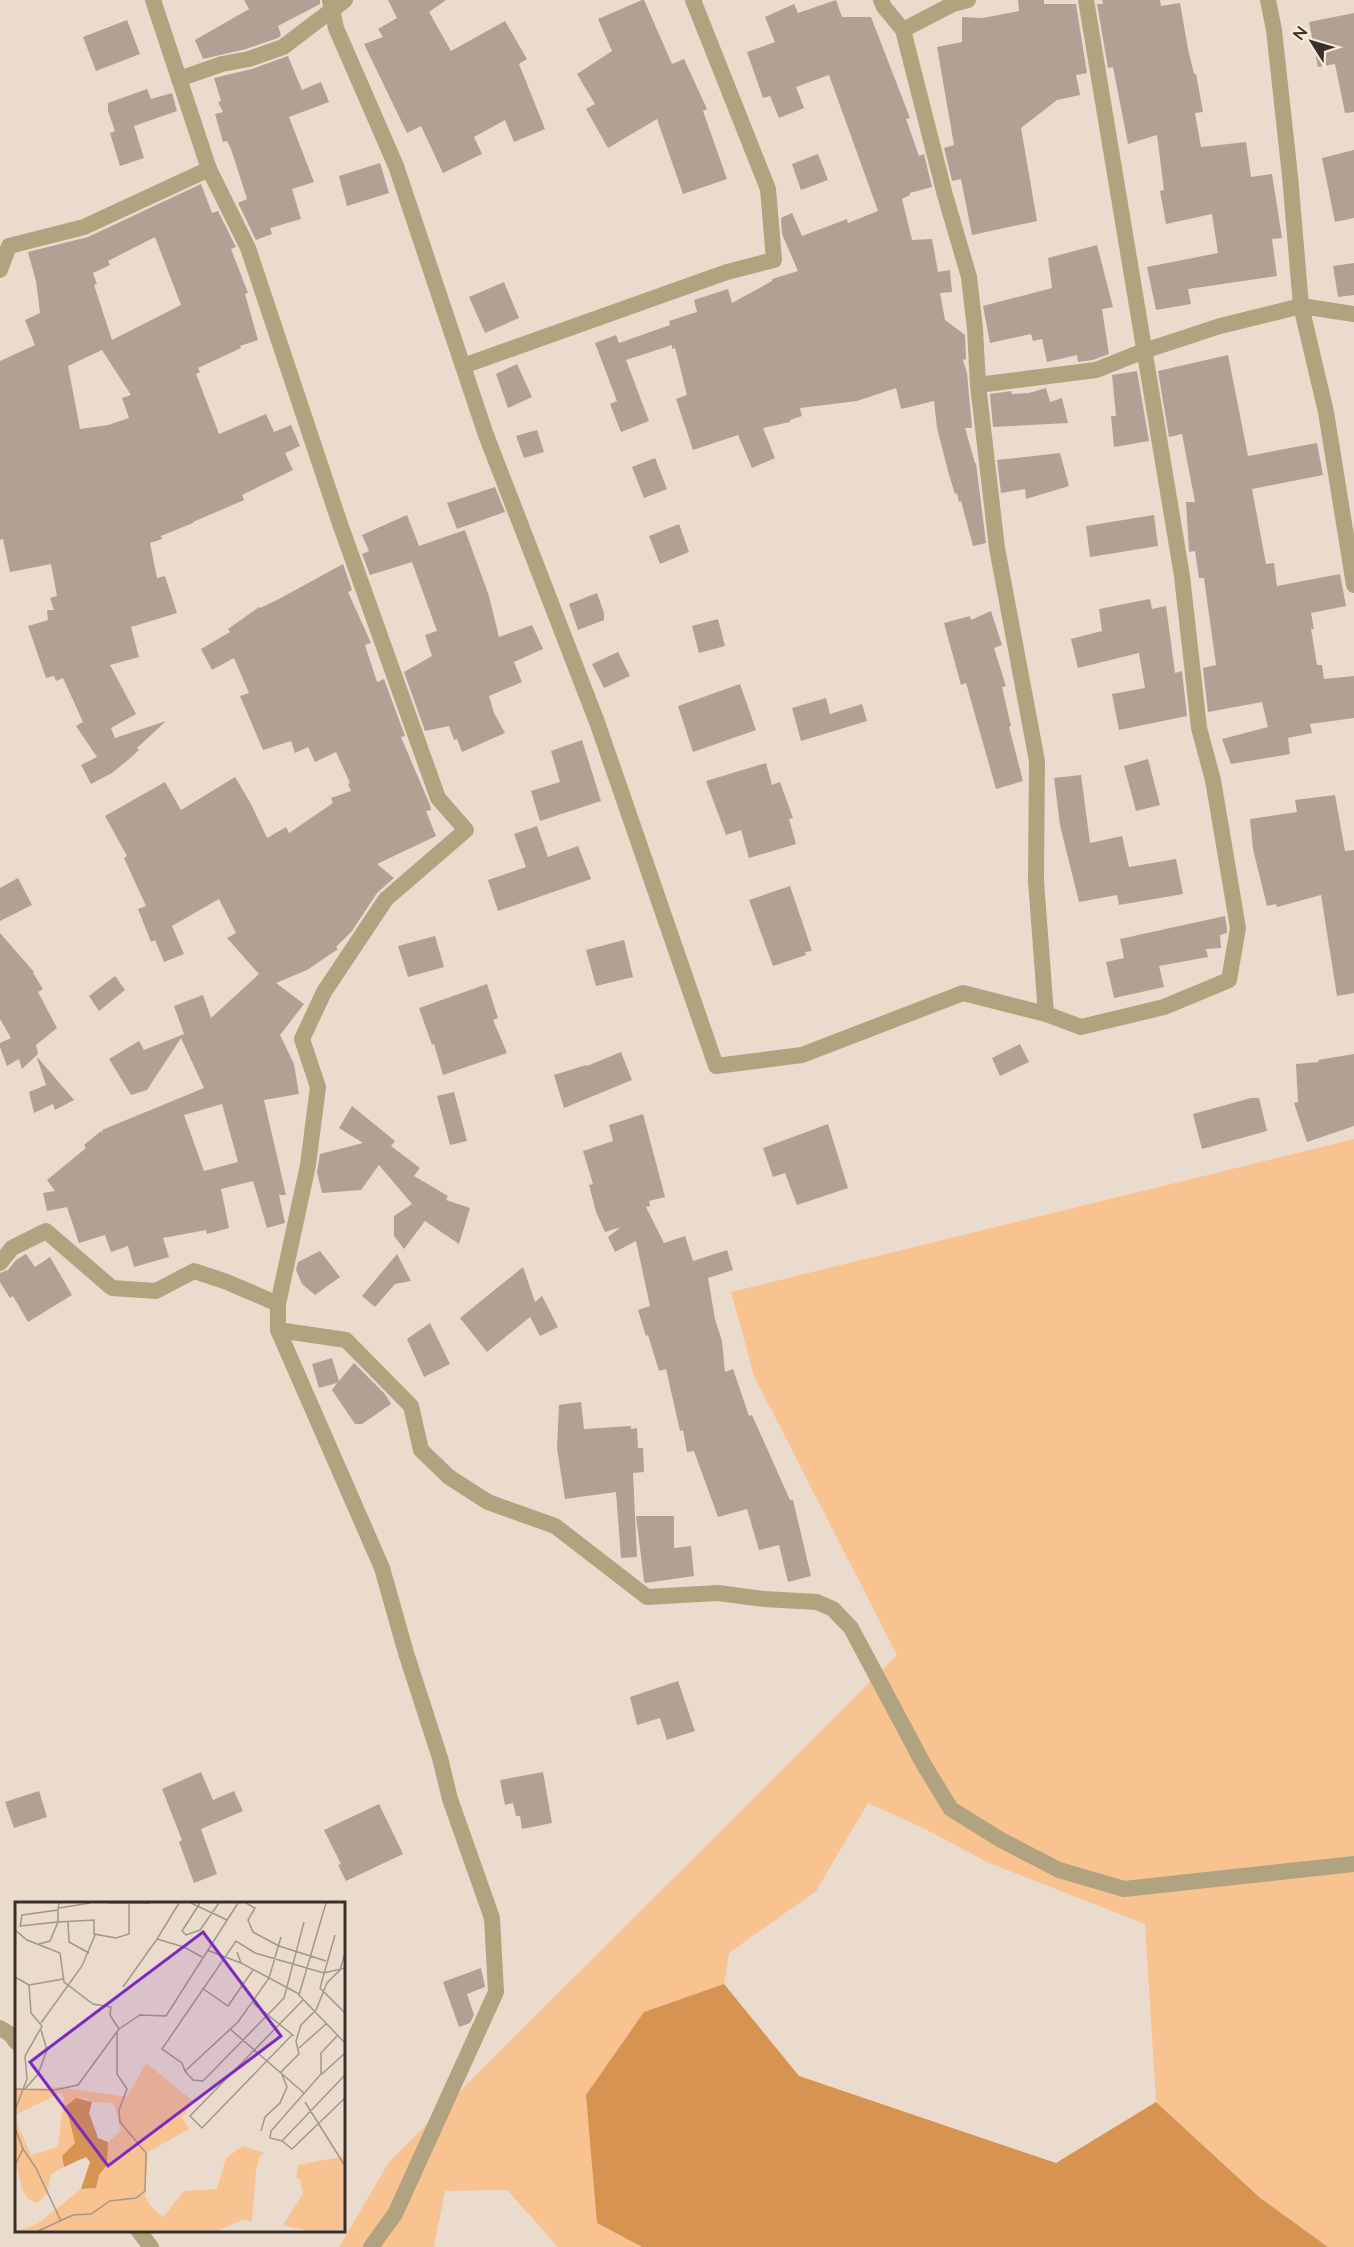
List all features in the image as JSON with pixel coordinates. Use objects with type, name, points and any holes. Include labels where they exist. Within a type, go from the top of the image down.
[{"type":"street","points":[[153,0],[209,169],[248,248],[339,521],[438,798],[466,830],[386,899],[324,992],[302,1039],[318,1087],[308,1165],[278,1304],[278,1330],[382,1568],[406,1653],[440,1758],[450,1799],[492,1918],[496,1992],[395,2214],[371,2247]]},
{"type":"street","points":[[463,366],[727,272],[774,260],[768,189],[693,0]]},
{"type":"street","points":[[881,0],[903,30],[945,195],[969,277],[978,385],[998,548],[1037,761],[1036,881],[1046,1014]]},
{"type":"street","points":[[903,30],[953,4],[968,0]]},
{"type":"street","points":[[336,3],[336,28],[396,166],[486,435],[597,722],[716,1066],[802,1055],[963,993],[1046,1014],[1081,1027],[1164,1007],[1229,980],[1238,928],[1213,780],[1199,729],[1182,576],[1086,0]]},
{"type":"street","points":[[1268,0],[1274,30],[1290,176],[1301,306],[1326,412],[1354,585]]},
{"type":"street","points":[[179,79],[283,47],[336,3]]},
{"type":"street","points":[[0,270],[9,246],[84,227],[209,169]]},
{"type":"street","points":[[978,385],[1096,370],[1144,351],[1220,326],[1301,306],[1354,314]]},
{"type":"street","points":[[0,1263],[12,1248],[46,1232],[112,1288],[156,1291],[194,1271],[227,1282],[278,1304]]},
{"type":"street","points":[[278,1330],[345,1340],[411,1406],[421,1450],[449,1477],[488,1502],[555,1526],[647,1596],[718,1593],[764,1599],[818,1602],[833,1609],[851,1628],[924,1765],[951,1809],[1001,1840],[1059,1870],[1124,1889],[1354,1864]]},
{"type":"street","points":[[0,2028],[10,2034],[15,2041]]},
{"type":"street","points":[[140,2232],[151,2247]]},
{"type":"shaded area","points":[[1354,1139],[1354,2247],[1328,2247],[1259,2197],[1156,2102],[1145,1924],[987,1862],[925,1829],[868,1803],[816,1891],[729,1953],[724,1984],[644,2012],[597,2223],[642,2247],[558,2247],[507,2190],[445,2191],[434,2247],[339,2247],[389,2162],[897,1655],[754,1376],[731,1292]]},
{"type":"shaded area","points":[[724,1984],[799,2076],[1056,2163],[1156,2102],[1259,2197],[1328,2247],[642,2247],[597,2223],[586,2095],[644,2012]]},
{"type":"building","points":[[244,0],[320,0],[320,4],[278,26],[281,35],[278,38],[246,49],[203,59],[195,40],[249,9]]},
{"type":"building","points":[[388,0],[446,0],[429,12],[451,51],[505,21],[527,59],[519,64],[545,129],[514,142],[505,120],[474,137],[482,154],[443,173],[421,126],[407,133],[364,44],[383,37],[378,29],[397,18]]},
{"type":"building","points":[[644,0],[672,64],[684,59],[707,109],[703,111],[727,179],[683,194],[657,119],[608,148],[586,109],[595,104],[577,74],[612,51],[598,19]]},
{"type":"building","points":[[836,0],[842,17],[871,17],[910,118],[906,119],[919,156],[924,154],[932,187],[910,193],[902,199],[912,240],[932,239],[938,272],[950,270],[952,292],[940,293],[945,320],[965,335],[966,359],[963,360],[967,373],[972,428],[965,428],[976,463],[986,543],[973,546],[961,501],[959,502],[957,493],[955,494],[949,475],[937,428],[934,401],[901,409],[896,388],[857,401],[800,408],[802,416],[790,422],[763,428],[775,458],[752,468],[738,435],[693,450],[676,399],[687,395],[675,348],[672,349],[672,345],[626,360],[649,421],[621,432],[610,404],[617,401],[595,343],[616,335],[619,343],[670,325],[669,321],[697,312],[694,300],[728,289],[732,303],[772,279],[798,271],[782,234],[781,218],[792,213],[802,236],[847,219],[848,223],[878,211],[829,75],[796,87],[804,108],[779,118],[770,96],[763,98],[747,52],[775,42],[765,17],[794,4],[798,13]]},
{"type":"building","points":[[1018,0],[1044,0],[1044,4],[1076,4],[1087,73],[1076,75],[1080,95],[1057,100],[1021,128],[1037,221],[972,235],[961,179],[952,181],[944,148],[954,145],[937,47],[962,42],[962,17],[983,18],[1019,11]]},
{"type":"building","points":[[1102,0],[1160,0],[1161,6],[1180,3],[1203,112],[1195,113],[1201,147],[1246,142],[1251,177],[1272,174],[1282,238],[1272,239],[1277,276],[1188,289],[1191,304],[1156,310],[1147,267],[1218,253],[1212,214],[1166,224],[1160,191],[1164,190],[1157,135],[1128,144],[1113,67],[1108,68],[1097,4],[1103,4]]},
{"type":"building","points":[[1354,13],[1354,112],[1345,113],[1335,64],[1318,67],[1309,22]]},
{"type":"building","points":[[127,20],[140,54],[96,71],[83,37]]},
{"type":"building","points":[[288,56],[302,90],[321,82],[329,102],[289,117],[314,182],[292,189],[301,219],[270,228],[272,234],[256,240],[238,203],[247,199],[231,149],[227,141],[223,142],[215,114],[223,112],[218,102],[221,101],[214,78],[252,69]]},
{"type":"building","points":[[147,89],[151,99],[172,93],[177,111],[134,126],[144,158],[120,166],[110,133],[115,131],[108,111],[108,103]]},
{"type":"building","points":[[1354,150],[1354,218],[1335,222],[1322,158]]},
{"type":"building","points":[[818,154],[828,180],[801,190],[792,164]]},
{"type":"building","points":[[380,163],[389,193],[347,206],[339,176]]},
{"type":"building","points":[[201,184],[212,213],[218,211],[236,247],[231,249],[248,293],[245,294],[258,340],[240,346],[241,348],[198,368],[200,372],[196,374],[219,434],[266,414],[274,432],[291,425],[300,446],[285,453],[293,470],[242,495],[244,500],[150,543],[157,578],[165,576],[177,613],[131,627],[139,657],[110,665],[136,714],[111,728],[115,738],[166,721],[137,748],[139,750],[128,760],[112,773],[91,784],[81,765],[97,757],[76,726],[83,722],[63,678],[56,681],[54,676],[46,678],[28,626],[48,620],[47,610],[54,610],[50,598],[57,596],[51,564],[10,572],[3,539],[0,540],[0,361],[35,345],[25,320],[40,313],[36,281],[28,252],[88,237]],"holes":[[[155,237],[181,305],[112,340],[94,285],[97,284],[93,273],[110,265],[108,261]],[[102,350],[131,395],[122,398],[129,418],[108,425],[80,429],[68,366]]]},
{"type":"building","points":[[1097,245],[1113,307],[1102,309],[1109,354],[1093,360],[1078,362],[1077,355],[1047,362],[1042,339],[1033,341],[1031,334],[990,343],[983,306],[1052,288],[1048,258]]},
{"type":"building","points":[[1354,263],[1354,295],[1338,297],[1333,266]]},
{"type":"building","points":[[504,282],[519,318],[485,333],[469,297]]},
{"type":"building","points":[[1228,355],[1248,456],[1317,443],[1323,475],[1252,489],[1266,564],[1274,563],[1277,586],[1340,574],[1346,606],[1311,613],[1314,629],[1311,629],[1317,665],[1322,665],[1324,679],[1354,676],[1354,718],[1310,724],[1312,733],[1288,738],[1290,754],[1231,764],[1222,739],[1268,727],[1262,702],[1208,712],[1203,668],[1216,665],[1204,578],[1199,578],[1195,551],[1189,552],[1186,502],[1195,502],[1182,434],[1169,437],[1158,371]]},
{"type":"building","points":[[517,364],[532,397],[508,408],[496,374]]},
{"type":"building","points":[[1137,371],[1149,441],[1114,447],[1111,416],[1116,416],[1112,375]]},
{"type":"building","points":[[1046,388],[1050,402],[1062,398],[1068,423],[993,427],[990,394],[1011,391],[1012,394],[1029,393]]},
{"type":"building","points":[[537,430],[544,452],[524,458],[516,436]]},
{"type":"building","points":[[1060,453],[1069,486],[1026,499],[1025,489],[1001,493],[997,460]]},
{"type":"building","points":[[655,458],[667,489],[644,498],[632,467]]},
{"type":"building","points":[[495,487],[505,512],[457,529],[447,503]]},
{"type":"building","points":[[407,515],[419,546],[465,530],[489,596],[499,637],[532,625],[543,649],[514,662],[522,682],[489,696],[494,713],[505,733],[462,752],[449,726],[425,731],[404,672],[432,656],[425,635],[437,631],[412,562],[370,575],[362,554],[369,551],[362,535]]},
{"type":"building","points":[[1154,515],[1158,546],[1090,557],[1086,526]]},
{"type":"building","points":[[679,524],[689,552],[660,564],[649,536]]},
{"type":"building","points":[[343,564],[352,590],[348,592],[371,643],[365,645],[377,682],[384,679],[405,736],[401,737],[430,805],[431,810],[426,811],[436,836],[377,864],[394,878],[377,893],[352,931],[336,947],[338,949],[307,970],[276,983],[304,1004],[280,1035],[294,1064],[299,1094],[264,1100],[286,1195],[279,1195],[285,1223],[267,1228],[253,1181],[221,1189],[229,1228],[207,1234],[206,1230],[163,1238],[169,1257],[134,1267],[128,1246],[111,1252],[105,1235],[79,1243],[67,1207],[47,1211],[43,1193],[55,1191],[47,1180],[86,1148],[84,1145],[101,1131],[103,1134],[102,1130],[204,1088],[181,1038],[147,1090],[131,1095],[109,1059],[139,1041],[144,1050],[184,1034],[174,1006],[203,995],[211,1018],[259,974],[227,938],[236,933],[219,899],[172,926],[184,954],[164,962],[155,940],[151,942],[138,909],[146,906],[124,858],[127,856],[105,816],[165,782],[181,810],[235,777],[267,838],[286,827],[289,833],[333,803],[331,798],[351,791],[348,784],[350,783],[336,752],[315,762],[308,747],[295,753],[291,741],[263,750],[240,696],[249,693],[234,658],[212,670],[201,649],[230,632],[228,629],[259,607],[277,600]],"holes":[[[222,1104],[238,1162],[204,1171],[184,1115]]]},
{"type":"building","points":[[597,593],[604,620],[578,630],[569,604]]},
{"type":"building","points":[[1150,599],[1152,609],[1166,606],[1175,673],[1182,671],[1187,716],[1119,730],[1112,694],[1145,688],[1139,653],[1078,668],[1071,639],[1102,631],[1099,609]]},
{"type":"building","points":[[991,611],[1002,645],[994,648],[1006,686],[1002,687],[1011,726],[1009,727],[1023,781],[996,789],[966,683],[961,685],[944,623],[970,616],[971,620]]},
{"type":"building","points":[[718,619],[725,646],[699,653],[692,626]]},
{"type":"building","points":[[618,652],[630,676],[604,688],[592,664]]},
{"type":"building","points":[[740,684],[756,730],[693,752],[678,706]]},
{"type":"building","points":[[826,698],[830,714],[862,704],[867,721],[801,741],[792,708]]},
{"type":"building","points":[[582,740],[601,801],[540,821],[531,791],[560,782],[551,751]]},
{"type":"building","points":[[1148,759],[1160,805],[1136,811],[1124,766]]},
{"type":"building","points":[[766,763],[772,785],[780,782],[793,818],[789,819],[796,844],[749,858],[741,830],[726,835],[706,781]]},
{"type":"building","points":[[1081,775],[1090,843],[1122,836],[1129,867],[1176,859],[1183,894],[1119,905],[1117,895],[1079,902],[1060,825],[1054,778]]},
{"type":"building","points":[[1335,795],[1345,851],[1354,850],[1354,993],[1337,996],[1321,895],[1277,907],[1276,904],[1267,906],[1253,849],[1250,819],[1297,812],[1295,800]]},
{"type":"building","points":[[537,826],[548,857],[578,846],[591,879],[498,911],[488,880],[526,867],[514,834]]},
{"type":"building","points":[[18,878],[32,905],[0,921],[0,888]]},
{"type":"building","points":[[790,886],[812,951],[773,966],[749,900]]},
{"type":"building","points":[[1225,916],[1227,933],[1220,935],[1221,948],[1206,949],[1208,957],[1159,966],[1164,987],[1114,998],[1106,962],[1124,958],[1120,939]]},
{"type":"building","points":[[0,933],[34,972],[43,989],[38,992],[57,1028],[36,1045],[38,1054],[22,1069],[19,1059],[7,1066],[0,1047],[0,1043],[11,1038],[0,1019]]},
{"type":"building","points":[[435,936],[444,967],[408,977],[398,946]]},
{"type":"building","points":[[624,940],[633,977],[596,986],[586,950]]},
{"type":"building","points":[[115,976],[125,990],[99,1011],[89,996]]},
{"type":"building","points":[[487,984],[498,1018],[493,1020],[507,1053],[443,1075],[434,1044],[432,1045],[419,1008]]},
{"type":"building","points":[[1020,1044],[1029,1062],[1000,1076],[992,1058]]},
{"type":"building","points":[[621,1052],[632,1080],[564,1108],[554,1075],[587,1066]]},
{"type":"building","points":[[1354,1054],[1354,1126],[1307,1142],[1294,1103],[1298,1102],[1296,1064],[1319,1062],[1318,1060]]},
{"type":"building","points":[[37,1058],[74,1100],[55,1110],[53,1104],[34,1113],[29,1092],[46,1085]]},
{"type":"building","points":[[454,1092],[467,1141],[450,1145],[437,1096]]},
{"type":"building","points":[[1251,1098],[1259,1098],[1267,1131],[1202,1149],[1193,1114]]},
{"type":"building","points":[[352,1106],[395,1141],[391,1146],[420,1168],[414,1176],[448,1196],[446,1200],[470,1208],[459,1244],[425,1221],[404,1249],[394,1236],[394,1216],[412,1204],[379,1165],[361,1190],[322,1193],[317,1172],[320,1154],[363,1143],[339,1128]]},
{"type":"building","points":[[643,1114],[665,1197],[649,1201],[650,1206],[646,1207],[664,1243],[685,1236],[693,1261],[727,1250],[733,1270],[708,1278],[715,1319],[722,1341],[725,1372],[733,1369],[749,1416],[752,1415],[790,1500],[793,1500],[811,1576],[788,1582],[779,1545],[759,1550],[747,1509],[718,1517],[694,1451],[687,1452],[666,1369],[659,1371],[638,1310],[650,1306],[636,1241],[615,1252],[608,1237],[621,1227],[605,1232],[596,1212],[589,1185],[593,1184],[583,1151],[613,1141],[609,1125]]},
{"type":"building","points":[[828,1124],[848,1188],[797,1205],[785,1173],[773,1177],[763,1148]]},
{"type":"building","points":[[320,1251],[340,1277],[315,1295],[302,1284],[296,1270],[298,1262]]},
{"type":"building","points":[[26,1254],[35,1267],[50,1257],[72,1295],[28,1322],[13,1296],[10,1298],[0,1282],[0,1273],[8,1270],[16,1260]]},
{"type":"building","points":[[397,1254],[411,1281],[395,1284],[375,1307],[362,1296]]},
{"type":"building","points":[[523,1267],[535,1302],[542,1296],[558,1327],[540,1336],[530,1317],[487,1352],[460,1318]]},
{"type":"building","points":[[430,1323],[450,1364],[424,1377],[407,1339]]},
{"type":"building","points":[[332,1358],[339,1381],[354,1363],[385,1394],[391,1404],[362,1424],[355,1424],[332,1390],[337,1383],[319,1388],[312,1364]]},
{"type":"building","points":[[581,1402],[584,1429],[631,1426],[631,1429],[637,1428],[638,1448],[643,1448],[644,1472],[633,1473],[637,1557],[621,1558],[616,1492],[565,1499],[557,1448],[559,1405]]},
{"type":"building","points":[[636,1516],[674,1516],[674,1548],[691,1546],[694,1576],[645,1583]]},
{"type":"building","points":[[678,1681],[695,1731],[667,1740],[660,1718],[637,1725],[630,1697]]},
{"type":"building","points":[[201,1772],[213,1800],[234,1791],[243,1811],[201,1829],[217,1874],[194,1883],[179,1842],[182,1840],[162,1789]]},
{"type":"building","points":[[543,1772],[552,1823],[522,1829],[520,1816],[516,1816],[513,1803],[505,1805],[500,1780]]},
{"type":"building","points":[[39,1791],[47,1817],[14,1828],[5,1802]]},
{"type":"building","points":[[379,1804],[403,1854],[346,1881],[338,1865],[341,1864],[324,1830]]},
{"type":"building","points":[[481,1968],[485,1987],[467,1994],[474,2015],[470,2023],[459,2027],[443,1982]]}]
